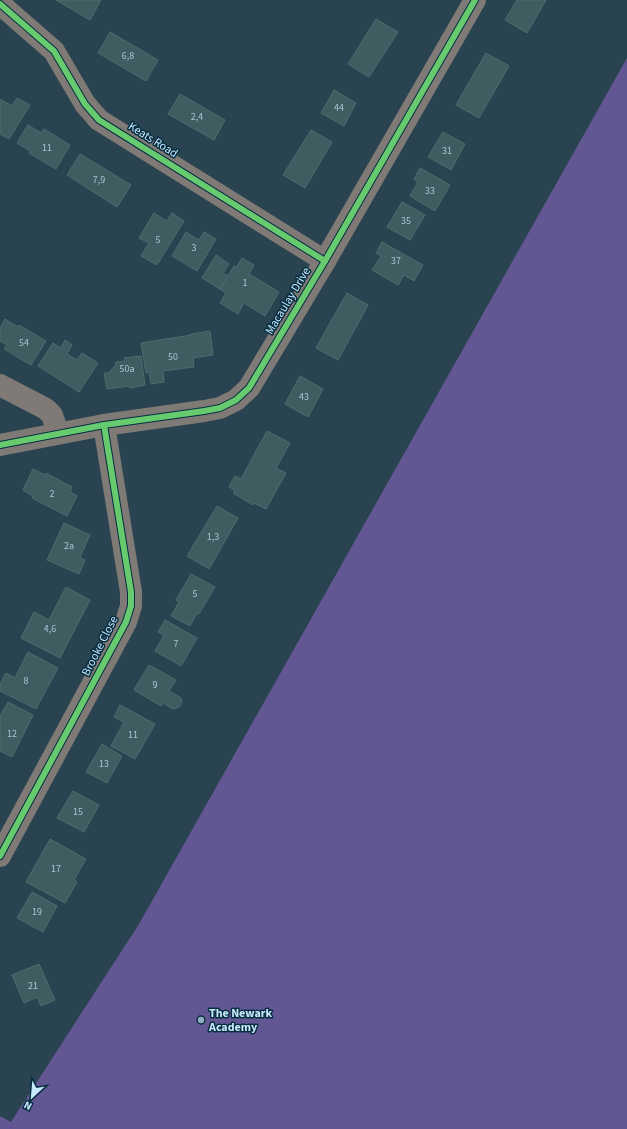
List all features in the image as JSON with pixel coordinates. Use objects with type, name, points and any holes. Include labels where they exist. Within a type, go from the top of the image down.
[{"type":"street","name":"Macaulay Drive","points":[[0,445],[104,425],[220,408],[236,400],[249,388],[325,261],[475,0]]},
{"type":"street","name":"Keats Road","points":[[0,2],[54,52],[85,104],[99,120],[325,261]]},
{"type":"street","points":[[0,384],[46,409],[52,415],[58,433]]},
{"type":"street","name":"Brooke Close","points":[[0,856],[126,622],[131,606],[131,592],[104,425]]},
{"type":"shaded area","points":[[627,58],[627,1129],[0,1129],[0,1116],[11,1122],[139,924]]},
{"type":"building","points":[[56,0],[101,0],[90,20]]},
{"type":"building","points":[[517,0],[546,0],[527,33],[505,20]]},
{"type":"building","points":[[376,19],[398,32],[369,77],[348,64]]},
{"type":"building","points":[[110,32],[158,60],[146,81],[98,53]]},
{"type":"building","points":[[486,53],[509,66],[479,118],[456,105]]},
{"type":"building","points":[[334,90],[356,103],[344,126],[321,113]]},
{"type":"building","points":[[180,94],[225,120],[214,140],[168,114]]},
{"type":"building","points":[[17,98],[30,105],[9,139],[0,134],[0,99],[12,106]]},
{"type":"building","points":[[28,125],[41,133],[44,129],[70,145],[56,169],[29,153],[30,151],[17,143]]},
{"type":"building","points":[[311,130],[332,142],[305,188],[283,175]]},
{"type":"building","points":[[443,132],[465,144],[451,170],[428,157]]},
{"type":"building","points":[[80,154],[131,185],[117,207],[67,175]]},
{"type":"building","points":[[420,168],[450,185],[435,211],[410,196],[418,182],[414,179]]},
{"type":"building","points":[[402,202],[425,215],[410,240],[387,227]]},
{"type":"building","points":[[154,213],[167,221],[172,213],[184,221],[157,265],[141,256],[149,243],[139,238]]},
{"type":"building","points":[[186,232],[199,240],[204,232],[216,239],[197,271],[172,256]]},
{"type":"building","points":[[382,242],[423,265],[414,281],[404,275],[398,285],[372,270],[381,256],[376,253]]},
{"type":"building","points":[[216,255],[229,264],[223,273],[228,276],[220,289],[202,278]]},
{"type":"building","points":[[242,258],[254,265],[249,274],[279,292],[265,316],[244,303],[238,314],[220,303],[226,293],[220,289],[234,266],[236,268]]},
{"type":"building","points":[[347,293],[368,305],[338,360],[316,348]]},
{"type":"building","points":[[5,319],[18,327],[19,325],[46,341],[31,365],[4,349],[7,345],[0,341],[0,328]]},
{"type":"building","points":[[210,331],[213,355],[193,358],[194,367],[163,371],[164,382],[151,384],[149,372],[146,373],[141,343]]},
{"type":"building","points":[[65,340],[72,345],[67,354],[77,360],[82,353],[98,363],[79,392],[38,366],[53,343],[61,348]]},
{"type":"building","points":[[141,356],[145,385],[130,388],[129,386],[107,389],[104,373],[108,373],[115,366],[116,362],[125,361],[124,358]]},
{"type":"building","points":[[300,376],[323,389],[308,417],[285,404]]},
{"type":"building","points":[[267,431],[290,443],[276,468],[286,473],[266,509],[254,503],[253,505],[233,493],[235,490],[229,487],[235,476],[241,479]]},
{"type":"building","points":[[33,469],[45,475],[46,473],[72,487],[70,492],[77,496],[67,516],[32,498],[33,496],[23,490]]},
{"type":"building","points":[[217,506],[238,518],[209,569],[187,556]]},
{"type":"building","points":[[64,523],[90,535],[80,557],[85,560],[79,574],[47,560]]},
{"type":"building","points":[[191,574],[215,587],[190,626],[171,616],[179,602],[176,600]]},
{"type":"building","points":[[66,587],[90,600],[60,658],[21,638],[34,612],[49,620]]},
{"type":"building","points":[[165,620],[197,638],[181,666],[155,651],[164,635],[158,632]]},
{"type":"building","points":[[28,652],[58,668],[36,709],[0,691],[0,684],[6,673],[15,678]]},
{"type":"building","points":[[149,665],[176,680],[169,691],[181,698],[182,703],[179,707],[173,709],[163,703],[161,706],[134,690]]},
{"type":"building","points":[[8,702],[33,715],[12,757],[0,751],[0,716]]},
{"type":"building","points":[[120,705],[155,724],[135,759],[111,746],[124,722],[114,717]]},
{"type":"building","points":[[102,744],[122,756],[107,783],[86,772]]},
{"type":"building","points":[[73,791],[99,805],[84,832],[57,818]]},
{"type":"building","points":[[50,839],[86,859],[74,880],[77,882],[65,903],[26,882]]},
{"type":"building","points":[[32,892],[57,906],[43,932],[17,918]]},
{"type":"building","points":[[39,964],[55,1000],[41,1006],[37,997],[24,1003],[12,975]]},
{"type":"cycle path","points":[[0,445],[104,425],[220,408],[236,400],[249,388],[325,261],[475,0]]},
{"type":"cycle path","points":[[0,4],[54,51],[85,104],[99,120],[325,261]]},
{"type":"cycle path","points":[[0,856],[126,622],[131,606],[131,592],[104,425]]},
{"type":"place","name":"The Newark Academy","points":[[201,1020]]}]
